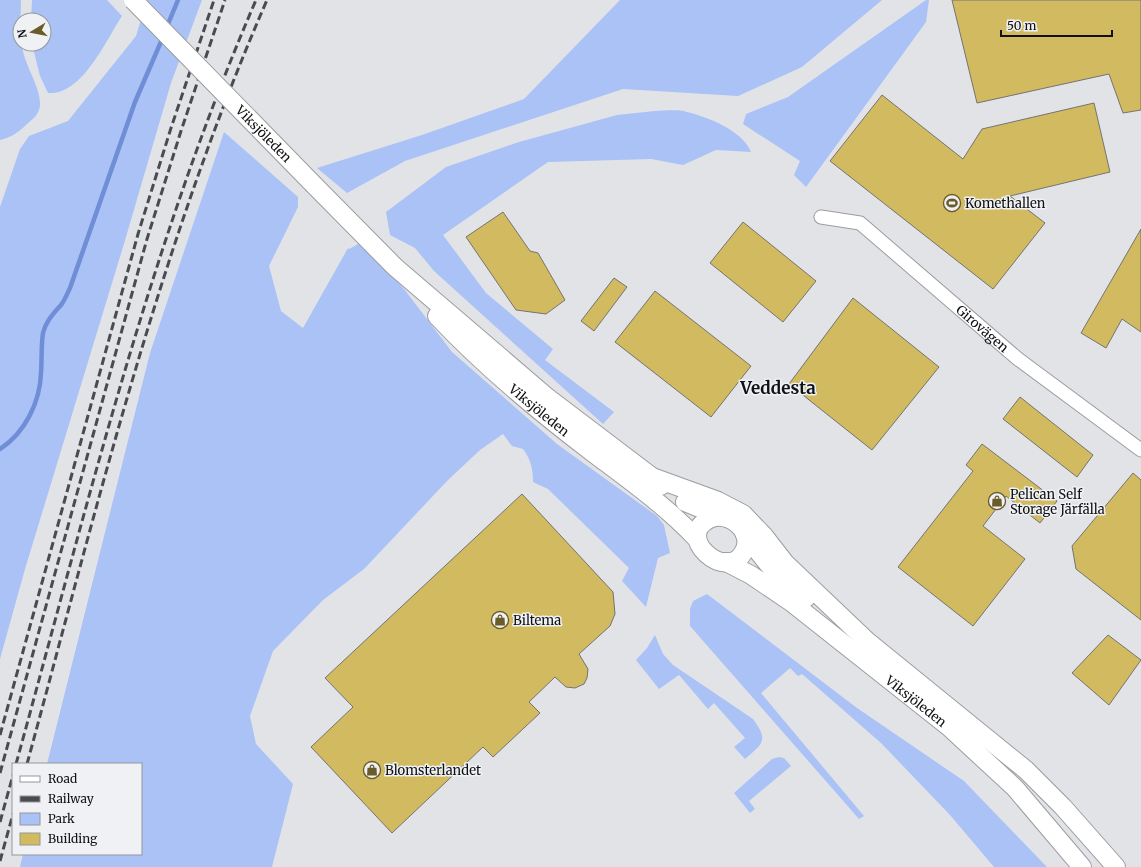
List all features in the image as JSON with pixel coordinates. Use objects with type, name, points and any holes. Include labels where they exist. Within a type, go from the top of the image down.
[{"type":"main road","name":"Viksjöleden","points":[[133,0],[395,267],[548,398],[652,477],[678,500],[719,516]]},
{"type":"main road","name":"Viksjöleden","points":[[395,267],[423,301],[483,361],[550,419],[655,500],[697,539]]},
{"type":"main road","name":"Viksjöleden","points":[[652,477],[718,501],[743,514],[764,536],[785,563],[867,641],[1026,770],[1063,807],[1116,867]]},
{"type":"main road","points":[[719,516],[733,520],[740,526],[745,535],[746,545],[741,555],[736,560],[726,562],[708,556],[701,549],[697,539],[702,525],[708,519],[719,516]]},
{"type":"main road","name":"Viksjöleden","points":[[745,535],[776,574],[788,585],[834,620],[867,641]]},
{"type":"main road","name":"Viksjöleden","points":[[726,562],[751,575],[791,602],[944,723],[1015,788],[1082,867]]},
{"type":"street","name":"Girovägen","points":[[821,218],[860,223],[1018,359],[1141,450]]},
{"type":"green space","points":[[0,0],[21,0],[21,12],[12,12],[12,52],[23,52],[38,90],[40,107],[35,117],[20,130],[11,136],[0,140]]},
{"type":"green space","points":[[32,0],[107,0],[122,16],[101,52],[82,76],[72,86],[60,92],[48,93],[40,76],[34,52],[52,52],[52,12],[31,12]]},
{"type":"green space","points":[[147,0],[202,0],[171,83],[126,237],[25,569],[0,659],[0,207],[20,149],[29,136],[68,121],[136,36]]},
{"type":"green space","points":[[620,0],[882,0],[802,67],[738,96],[623,89],[405,161],[347,193],[317,168],[422,135],[524,99]]},
{"type":"green space","points":[[926,0],[929,0],[926,22],[806,187],[794,175],[800,161],[743,124],[746,114],[788,97]]},
{"type":"green space","points":[[675,110],[705,117],[733,131],[747,144],[751,152],[716,150],[683,165],[651,159],[548,162],[443,235],[486,293],[553,349],[545,360],[614,412],[603,424],[434,271],[415,248],[390,235],[386,212],[446,167],[519,142],[617,115]]},
{"type":"green space","points":[[224,132],[298,197],[298,207],[269,266],[281,311],[303,328],[348,248],[349,249],[362,242],[404,289],[452,352],[557,444],[657,516],[664,525],[670,553],[658,558],[646,607],[622,581],[629,568],[548,489],[533,482],[533,473],[526,453],[523,449],[512,446],[503,434],[480,450],[448,480],[364,569],[323,600],[273,651],[250,716],[256,744],[293,784],[272,867],[20,867],[23,855],[142,855],[142,763],[47,763],[150,353]]},
{"type":"green space","points":[[707,594],[857,708],[964,781],[1047,867],[994,867],[950,815],[881,743],[802,674],[798,676],[790,668],[761,693],[864,816],[859,819],[690,626],[690,609],[693,601]]},
{"type":"green space","points":[[655,635],[663,654],[673,665],[753,719],[761,732],[762,741],[760,745],[745,759],[734,747],[745,738],[714,703],[708,709],[679,675],[659,689],[636,660],[647,648]]},
{"type":"green space","points":[[779,757],[784,758],[791,766],[749,801],[755,809],[750,813],[734,793],[772,759]]},
{"type":"building","points":[[952,0],[1141,0],[1141,110],[1123,113],[1109,74],[977,103]]},
{"type":"building","name":"Komethallen","points":[[882,95],[963,159],[982,129],[1094,103],[1110,172],[1010,196],[1045,223],[993,289],[830,161]]},
{"type":"building","points":[[503,212],[530,251],[538,253],[565,300],[546,314],[516,310],[466,237]]},
{"type":"building","points":[[743,222],[816,281],[783,322],[710,263]]},
{"type":"building","points":[[1141,229],[1141,332],[1122,319],[1106,348],[1081,333]]},
{"type":"building","points":[[614,278],[627,287],[594,331],[581,321]]},
{"type":"building","points":[[655,291],[751,366],[711,417],[615,342]]},
{"type":"building","points":[[853,298],[939,367],[872,450],[789,384]]},
{"type":"building","points":[[1020,397],[1093,455],[1077,477],[1003,419]]},
{"type":"building","points":[[982,444],[1057,501],[1040,523],[1006,496],[983,526],[1025,559],[973,626],[898,567],[973,471],[966,465]]},
{"type":"building","points":[[1133,473],[1141,480],[1141,620],[1076,569],[1072,546]]},
{"type":"building","name":"Biltema","points":[[522,494],[613,592],[615,614],[610,626],[579,654],[588,669],[587,678],[584,684],[575,688],[566,687],[555,677],[529,702],[540,713],[493,757],[483,747],[392,833],[311,747],[353,707],[325,678]]},
{"type":"building","points":[[1108,635],[1141,660],[1109,705],[1072,673]]},
{"type":"waterway","points":[[166,29],[178,0]]},
{"type":"waterway","points":[[0,449],[24,426],[34,406],[40,384],[44,329],[50,318],[65,299],[70,288],[135,102],[163,37]]},
{"type":"railway","points":[[0,735],[138,234],[171,128],[214,0]]},
{"type":"railway","points":[[0,773],[147,239],[225,0]]},
{"type":"railway","points":[[16,763],[95,474],[152,282],[218,93],[256,0]]},
{"type":"railway","points":[[27,763],[105,474],[162,282],[194,187],[229,93],[267,0]]},
{"type":"railway","points":[[0,822],[12,779]]},
{"type":"railway","points":[[0,861],[12,818]]},
{"type":"place","name":"Komethallen","points":[[952,203]]},
{"type":"place","name":"Pelican Self Storage Järfälla","points":[[997,501]]},
{"type":"place","name":"Biltema","points":[[500,620]]},
{"type":"place","name":"Blomsterlandet","points":[[372,770]]},
{"type":"district","name":"Veddesta","points":[[778,388]]}]
